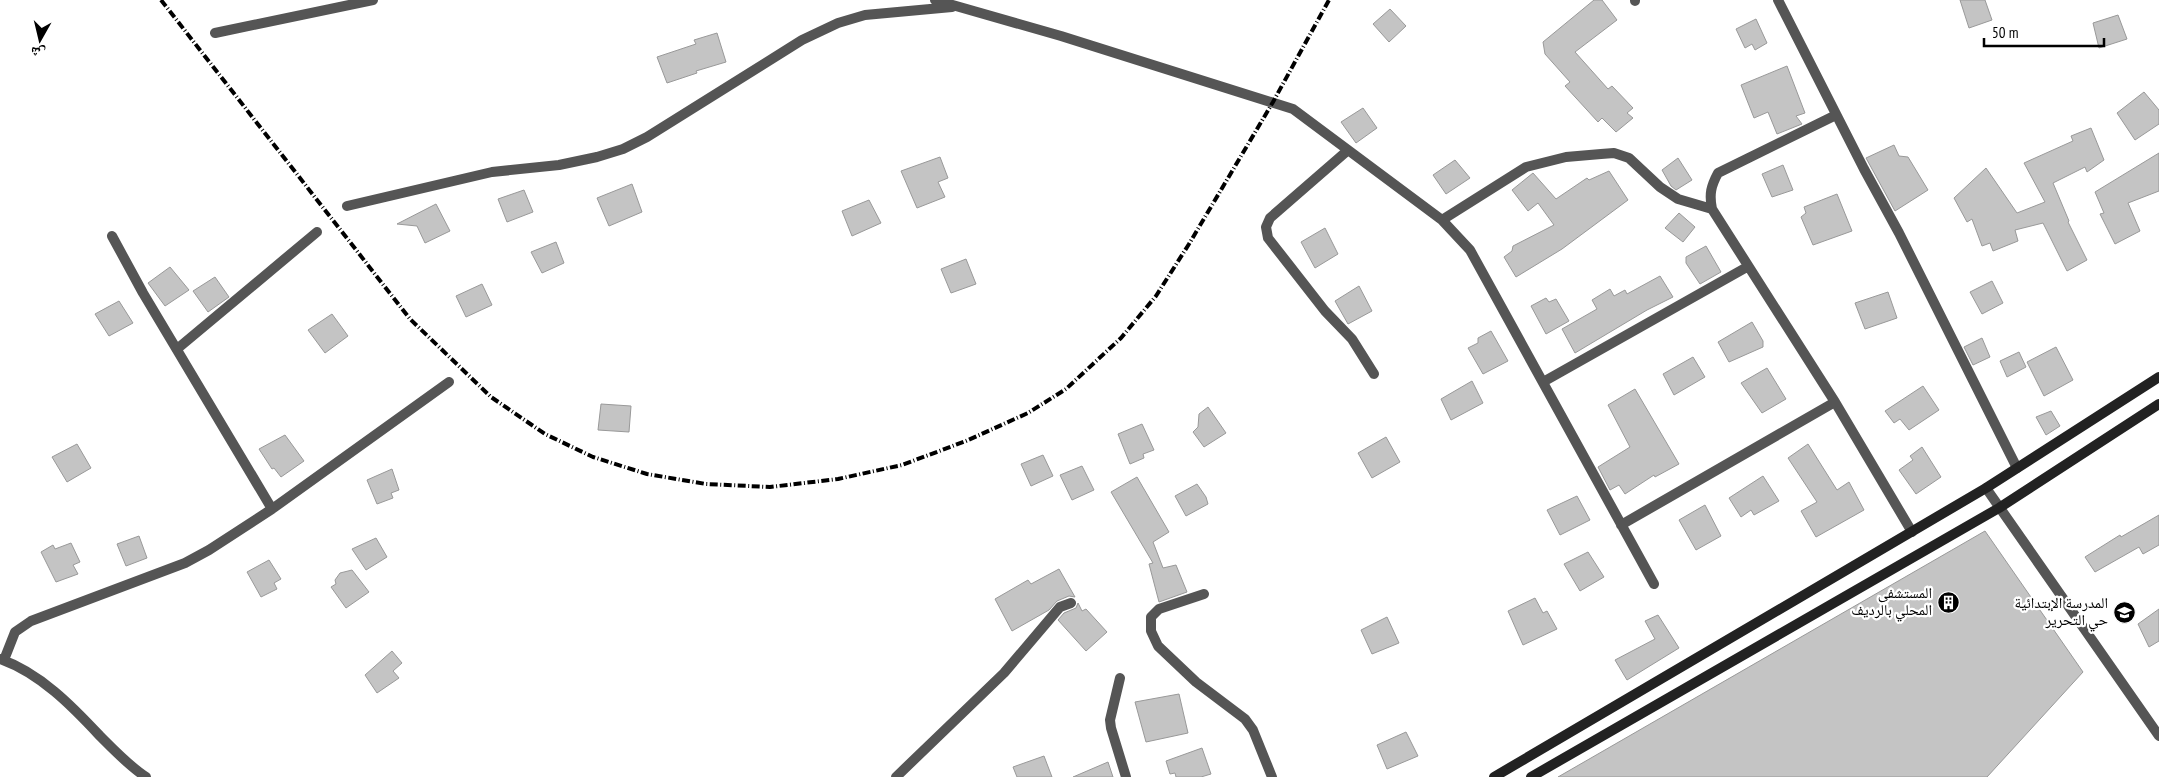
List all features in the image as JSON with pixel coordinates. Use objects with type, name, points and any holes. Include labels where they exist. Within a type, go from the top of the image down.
[{"type":"main road","points":[[1494,777],[1986,488],[2159,377]]},
{"type":"main road","points":[[1531,777],[1999,508],[2159,404]]},
{"type":"street","points":[[215,33],[373,0]]},
{"type":"street","points":[[935,0],[1293,109],[1442,220],[1470,250],[1654,584]]},
{"type":"street","points":[[1778,0],[1836,115],[1899,233],[2017,468]]},
{"type":"street","points":[[346,206],[492,172],[559,165],[623,149],[802,40],[838,24],[865,15],[958,7]]},
{"type":"street","points":[[1836,115],[1718,174],[1711,186],[1712,209],[1747,267],[1835,402],[1912,532]]},
{"type":"street","points":[[1348,150],[1270,218],[1266,231],[1268,238],[1325,311],[1352,339],[1374,374]]},
{"type":"street","points":[[1442,220],[1526,167],[1566,157],[1601,154],[1614,154],[1629,158],[1660,187],[1678,199],[1712,209]]},
{"type":"street","points":[[177,349],[317,232]]},
{"type":"street","points":[[112,236],[142,293],[272,509]]},
{"type":"street","points":[[1543,382],[1747,267]]},
{"type":"street","points":[[144,777],[119,756],[68,702],[38,679],[2,660],[15,632],[31,621],[185,563],[272,509],[449,382]]},
{"type":"street","points":[[1621,524],[1835,402]]},
{"type":"street","points":[[1986,488],[2159,736]]},
{"type":"street","points":[[1204,594],[1158,609],[1151,617],[1152,630],[1158,646],[1196,682],[1245,719],[1253,730],[1272,777]]},
{"type":"street","points":[[896,777],[1004,674],[1060,607],[1071,603]]},
{"type":"street","points":[[1120,678],[1110,720],[1126,777]]},
{"type":"building","points":[[1594,0],[1602,0],[1617,20],[1575,52],[1608,89],[1612,86],[1633,108],[1627,113],[1633,118],[1616,132],[1602,118],[1598,122],[1565,86],[1570,82],[1545,54],[1543,42]]},
{"type":"building","points":[[1960,0],[1985,0],[1992,20],[1969,28]]},
{"type":"building","points":[[1390,9],[1406,26],[1389,42],[1373,24]]},
{"type":"building","points":[[2118,15],[2127,39],[2099,48],[2093,23]]},
{"type":"building","points":[[1756,19],[1767,43],[1755,50],[1752,44],[1745,48],[1736,29]]},
{"type":"building","points":[[717,33],[726,62],[696,71],[697,73],[667,83],[657,57],[696,44],[694,40]]},
{"type":"building","points":[[1787,66],[1805,113],[1796,116],[1802,124],[1777,134],[1768,112],[1754,118],[1741,85]]},
{"type":"building","points":[[2144,92],[2159,110],[2159,124],[2135,140],[2117,113]]},
{"type":"building","points":[[1363,108],[1377,128],[1356,143],[1341,122]]},
{"type":"building","points":[[2091,128],[2104,160],[2087,172],[2085,167],[2053,183],[2068,222],[2087,260],[2067,271],[2043,223],[2015,230],[2018,241],[1993,251],[1990,243],[1982,246],[1972,219],[1967,222],[1954,198],[1986,168],[2017,213],[2045,202],[2024,163],[2073,141],[2071,136]]},
{"type":"building","points":[[1894,145],[1899,156],[1908,157],[1928,190],[1895,211],[1866,158]]},
{"type":"building","points":[[2159,153],[2159,191],[2128,203],[2140,231],[2115,244],[2100,214],[2104,213],[2095,192]]},
{"type":"building","points":[[940,157],[948,178],[938,182],[945,197],[917,208],[901,171]]},
{"type":"building","points":[[1678,158],[1692,180],[1676,190],[1671,186],[1662,170]]},
{"type":"building","points":[[1455,160],[1470,178],[1446,194],[1433,175]]},
{"type":"building","points":[[1783,165],[1793,190],[1772,197],[1762,174]]},
{"type":"building","points":[[1609,171],[1628,200],[1562,249],[1516,277],[1504,257],[1512,251],[1513,246],[1554,225],[1538,203],[1528,211],[1512,190],[1533,173],[1556,199],[1587,178],[1589,180]]},
{"type":"building","points":[[632,184],[642,212],[609,226],[597,198]]},
{"type":"building","points":[[524,190],[533,212],[507,222],[498,199]]},
{"type":"building","points":[[1837,194],[1852,231],[1813,245],[1801,217],[1806,213],[1804,207]]},
{"type":"building","points":[[869,200],[881,223],[852,236],[842,211]]},
{"type":"building","points":[[436,204],[450,231],[425,243],[417,226],[397,224]]},
{"type":"building","points":[[1679,213],[1695,227],[1683,242],[1665,228]]},
{"type":"building","points":[[1325,228],[1338,254],[1315,268],[1301,242]]},
{"type":"building","points":[[556,242],[564,263],[542,273],[531,252]]},
{"type":"building","points":[[1706,246],[1721,272],[1700,284],[1686,263],[1686,257]]},
{"type":"building","points":[[966,259],[976,284],[951,293],[941,269]]},
{"type":"building","points":[[170,267],[189,290],[165,306],[148,283]]},
{"type":"building","points":[[1660,276],[1673,297],[1647,310],[1575,353],[1562,329],[1597,309],[1592,300],[1610,289],[1614,296],[1625,290],[1627,294]]},
{"type":"building","points":[[215,277],[229,297],[208,312],[193,291]]},
{"type":"building","points":[[1992,281],[2003,303],[1982,314],[1970,292]]},
{"type":"building","points":[[482,284],[492,305],[466,317],[456,296]]},
{"type":"building","points":[[1359,286],[1372,311],[1348,324],[1335,301]]},
{"type":"building","points":[[1888,292],[1897,318],[1865,329],[1855,303]]},
{"type":"building","points":[[1546,298],[1549,302],[1556,299],[1569,321],[1546,334],[1531,306]]},
{"type":"building","points":[[119,301],[133,323],[109,336],[95,314]]},
{"type":"building","points":[[332,314],[348,336],[325,353],[308,330]]},
{"type":"building","points":[[1752,322],[1763,341],[1763,347],[1729,362],[1718,342]]},
{"type":"building","points":[[1491,331],[1508,361],[1483,374],[1468,348],[1478,343],[1478,338]]},
{"type":"building","points":[[1982,338],[1990,357],[1973,365],[1964,347]]},
{"type":"building","points":[[2056,347],[2073,380],[2044,396],[2027,362]]},
{"type":"building","points":[[2019,352],[2026,367],[2007,377],[2000,361]]},
{"type":"building","points":[[1693,357],[1705,377],[1674,395],[1663,374]]},
{"type":"building","points":[[1767,368],[1786,399],[1762,413],[1741,383]]},
{"type":"building","points":[[1472,381],[1483,403],[1451,420],[1441,399]]},
{"type":"building","points":[[1923,386],[1939,410],[1909,430],[1900,419],[1894,423],[1885,411]]},
{"type":"building","points":[[1635,389],[1679,464],[1655,477],[1654,475],[1625,494],[1619,485],[1610,490],[1598,467],[1630,447],[1608,405]]},
{"type":"building","points":[[601,404],[631,406],[629,432],[598,430]]},
{"type":"building","points":[[1208,407],[1226,433],[1204,447],[1193,432],[1198,427],[1199,414]]},
{"type":"building","points":[[2051,411],[2060,426],[2046,435],[2036,417]]},
{"type":"building","points":[[1142,424],[1154,450],[1143,454],[1144,458],[1130,464],[1118,434]]},
{"type":"building","points":[[285,435],[304,461],[281,477],[274,468],[272,469],[259,449]]},
{"type":"building","points":[[1386,437],[1400,462],[1372,478],[1358,453]]},
{"type":"building","points":[[77,444],[91,468],[67,482],[52,457]]},
{"type":"building","points":[[1808,444],[1837,490],[1849,482],[1864,510],[1816,537],[1801,511],[1817,502],[1788,458]]},
{"type":"building","points":[[1922,447],[1941,477],[1916,494],[1899,470],[1913,460],[1910,456]]},
{"type":"building","points":[[1043,455],[1053,476],[1031,486],[1021,464]]},
{"type":"building","points":[[1082,466],[1094,490],[1072,500],[1060,475]]},
{"type":"building","points":[[392,469],[399,490],[391,493],[393,498],[377,504],[367,480]]},
{"type":"building","points":[[1763,476],[1779,501],[1754,515],[1751,510],[1741,517],[1729,498]]},
{"type":"building","points":[[1137,477],[1169,532],[1153,542],[1163,568],[1176,565],[1187,592],[1159,602],[1149,564],[1153,563],[1111,492]]},
{"type":"building","points":[[1197,484],[1206,497],[1208,504],[1186,516],[1175,496]]},
{"type":"building","points":[[1577,496],[1590,520],[1560,535],[1547,510]]},
{"type":"building","points":[[1705,505],[1721,536],[1696,550],[1679,520]]},
{"type":"building","points":[[2159,515],[2159,545],[2143,554],[2139,547],[2095,572],[2085,557],[2120,535],[2121,537]]},
{"type":"building","name":"المستشفى المحلي بالرديف","points":[[1985,531],[2083,672],[1987,777],[1558,777]]},
{"type":"building","points":[[139,536],[147,558],[126,566],[117,544]]},
{"type":"building","points":[[376,538],[387,557],[366,570],[352,549]]},
{"type":"building","points":[[71,543],[80,562],[73,565],[78,574],[56,582],[41,552],[53,545],[55,549]]},
{"type":"building","points":[[1588,552],[1604,577],[1580,591],[1564,564]]},
{"type":"building","points":[[269,560],[281,579],[274,583],[277,589],[261,597],[247,572]]},
{"type":"building","points":[[1059,569],[1075,597],[1069,596],[1057,601],[1049,610],[1012,631],[995,599],[1028,580],[1031,584]]},
{"type":"building","points":[[352,570],[369,592],[346,608],[331,587],[336,584],[335,580],[340,573]]},
{"type":"building","points":[[1535,598],[1543,613],[1547,611],[1557,629],[1523,645],[1508,611]]},
{"type":"building","points":[[1078,603],[1082,611],[1086,609],[1107,632],[1086,651],[1058,620],[1064,613],[1076,608]]},
{"type":"building","points":[[2159,609],[2159,641],[2149,647],[2138,624]]},
{"type":"building","points":[[1658,615],[1679,648],[1627,680],[1615,660],[1655,639],[1645,621]]},
{"type":"building","points":[[1387,617],[1399,643],[1372,654],[1361,630]]},
{"type":"building","points":[[392,651],[402,663],[393,671],[399,678],[377,693],[365,675]]},
{"type":"building","points":[[1179,694],[1188,733],[1146,742],[1135,702]]},
{"type":"building","points":[[1406,732],[1418,756],[1387,769],[1377,745]]},
{"type":"building","points":[[1202,748],[1211,774],[1201,777],[1176,777],[1175,773],[1170,774],[1166,761]]},
{"type":"building","points":[[1044,756],[1052,777],[1017,777],[1013,767]]},
{"type":"building","points":[[1108,762],[1113,777],[1073,777]]},
{"type":"railway","points":[[161,0],[410,319],[491,397],[545,434],[593,457],[647,474],[706,484],[770,487],[838,479],[902,465],[966,441],[1028,413],[1066,389],[1121,338],[1156,296],[1273,102],[1329,0]]},
{"type":"place","name":"المستشفى المحلي بالرديف","points":[[1948,602]]},
{"type":"place","name":"المدرسة الإبتدائية حي التحرير","points":[[2124,612]]}]
